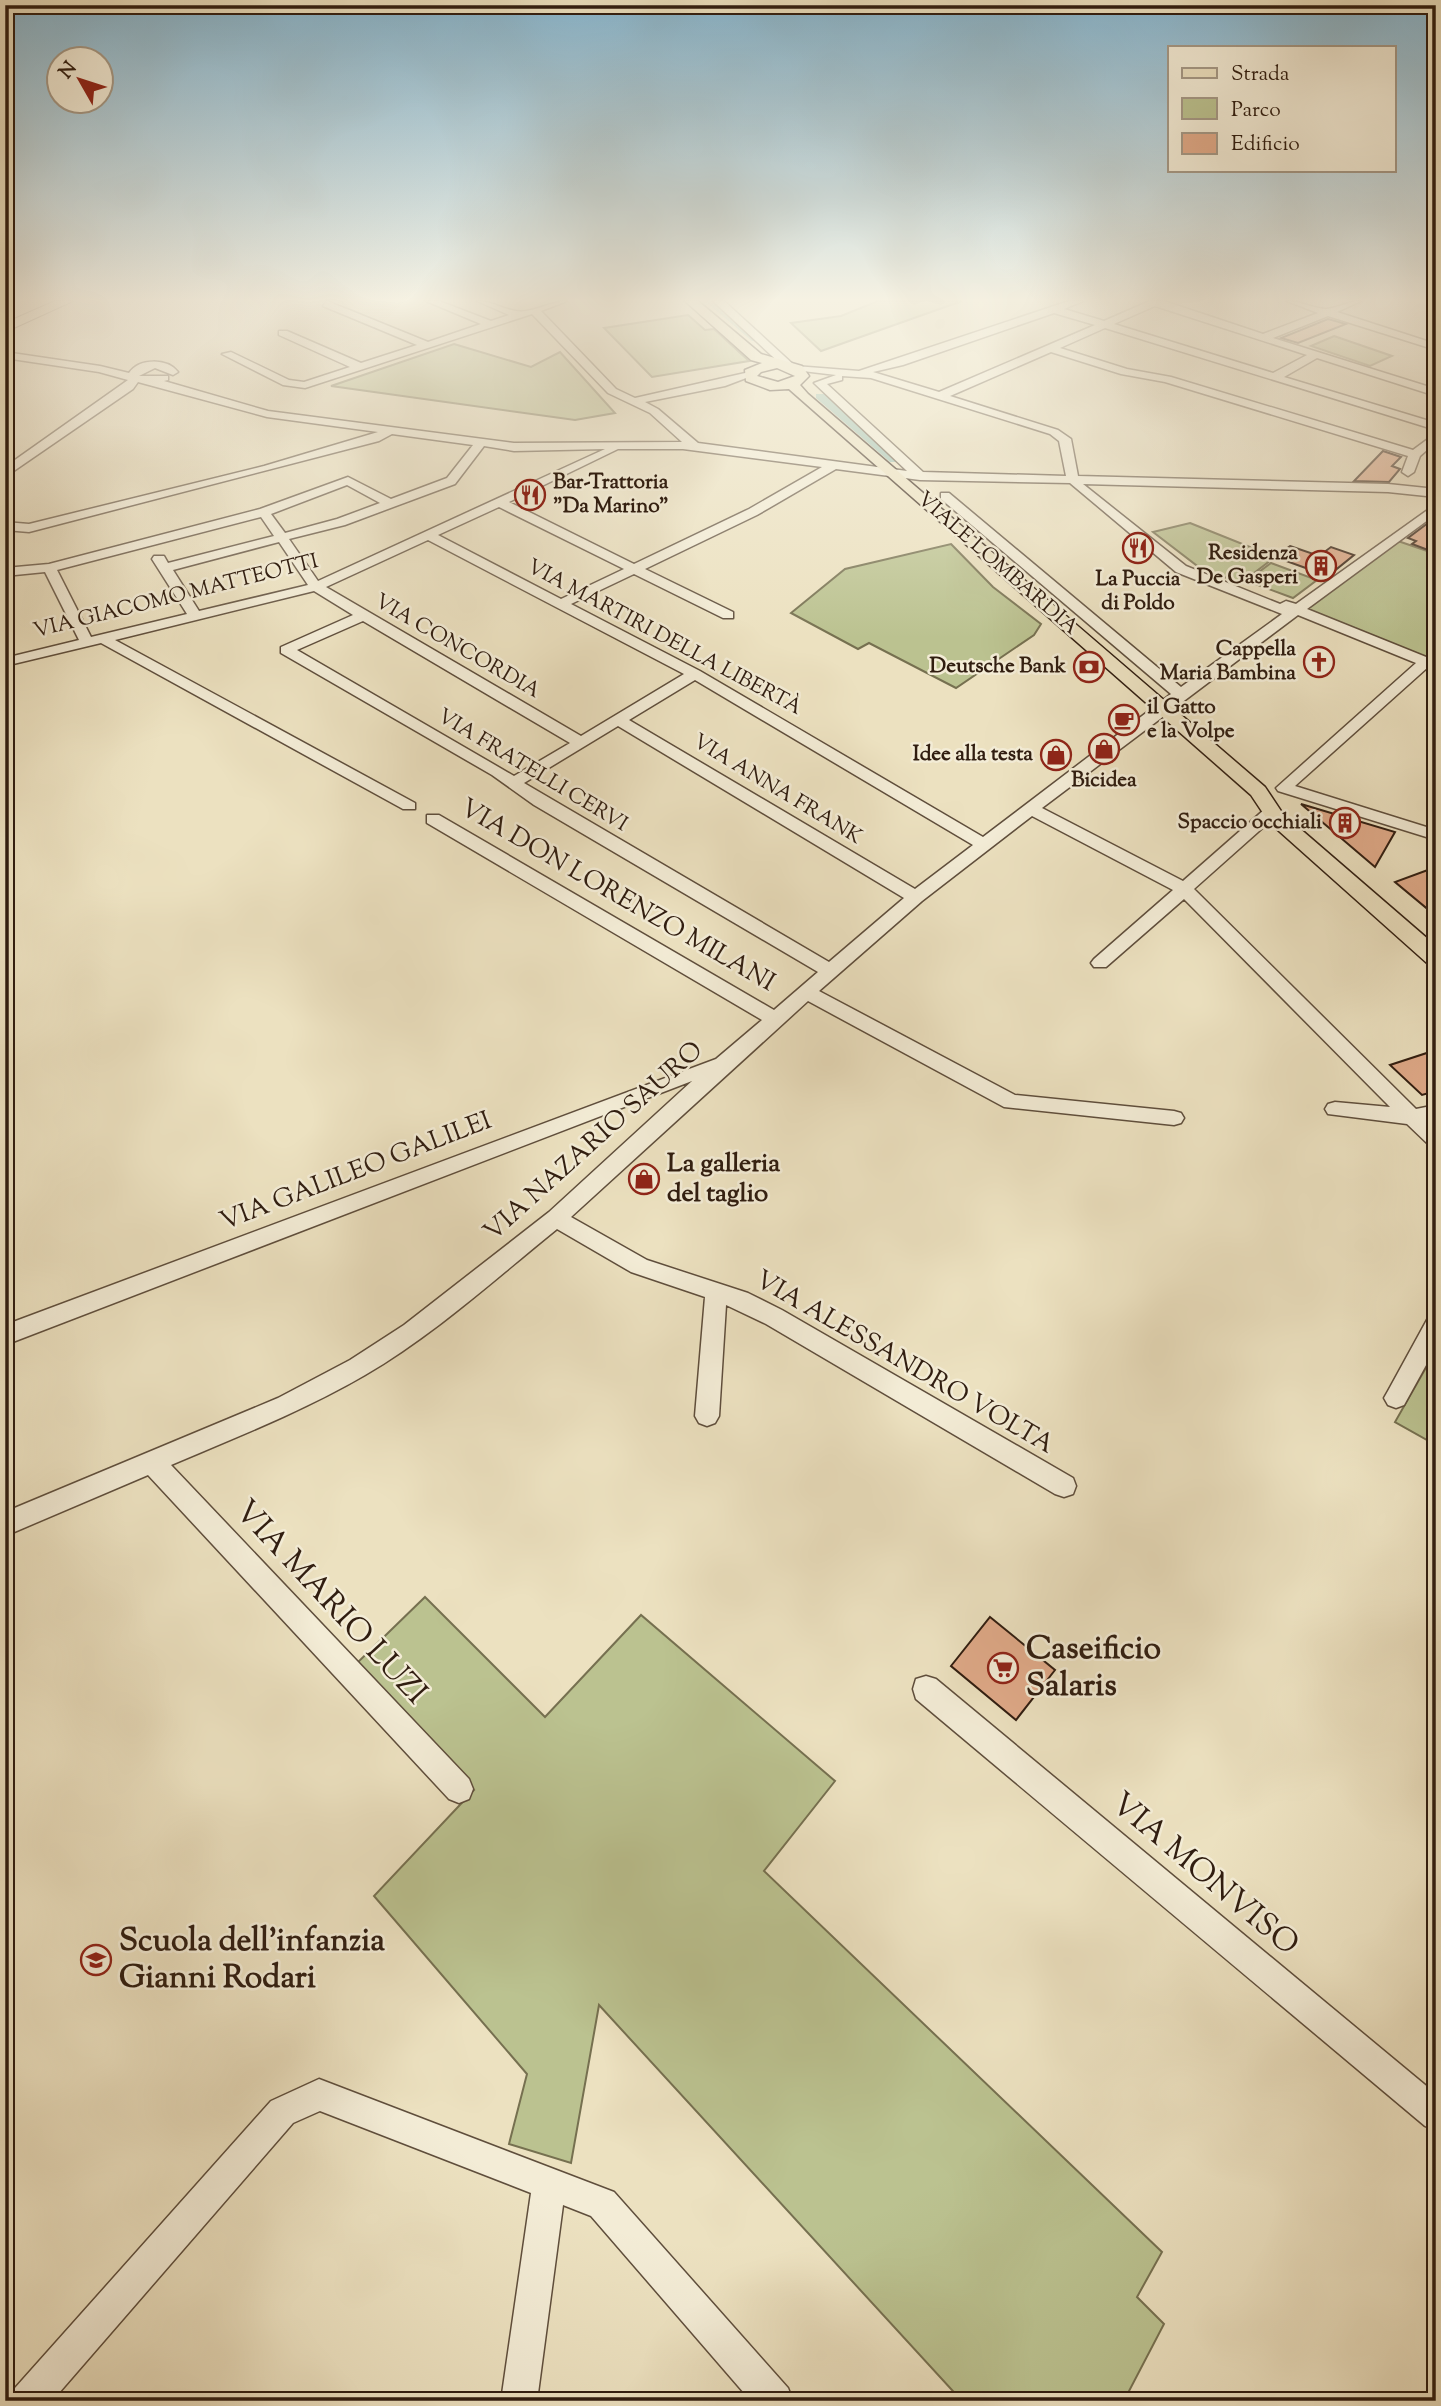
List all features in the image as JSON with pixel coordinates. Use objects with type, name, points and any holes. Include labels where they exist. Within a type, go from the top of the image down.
[{"type":"main road","name":"VIALE LOMBARDIA","points":[[822,413],[1261,794],[1270,812],[1436,959]]},
{"type":"street","points":[[5,473],[91,413]]},
{"type":"street","points":[[265,413],[480,444],[549,448],[693,445],[920,476],[1392,487],[1432,482]]},
{"type":"street","points":[[656,413],[693,445]]},
{"type":"street","name":"VIALE LOMBARDIA","points":[[852,413],[920,476]]},
{"type":"street","points":[[992,413],[1065,439],[1072,478],[1186,572],[1430,664],[1284,788],[1436,835]]},
{"type":"street","points":[[1280,413],[1415,454]]},
{"type":"street","points":[[1391,413],[1436,427]]},
{"type":"street","points":[[5,526],[29,528],[305,460],[375,439],[389,431]]},
{"type":"street","points":[[660,445],[676,433]]},
{"type":"street","points":[[1432,482],[1409,470],[1409,464],[1415,454],[1436,436]]},
{"type":"street","points":[[165,568],[284,539],[451,481],[480,444]]},
{"type":"street","name":"VIA GIACOMO MATTEOTTI","points":[[5,662],[316,587],[622,446]]},
{"type":"street","points":[[558,605],[763,507],[834,465]]},
{"type":"street","points":[[5,572],[48,568],[264,512],[348,481],[390,504]]},
{"type":"street","name":"VIALE LOMBARDIA","points":[[945,496],[1181,695]]},
{"type":"street","points":[[502,503],[728,615]]},
{"type":"street","name":"VIA NAZARIO SAURO","points":[[5,1524],[260,1418],[365,1363],[450,1305],[556,1218],[828,970],[916,897],[1163,708],[1436,508]]},
{"type":"street","points":[[264,512],[316,587]]},
{"type":"street","name":"VIA MARTIRI DELLA LIBERTÀ","points":[[430,536],[695,674],[984,845]]},
{"type":"street","points":[[149,542],[195,616]]},
{"type":"street","points":[[48,568],[95,640],[409,806]]},
{"type":"street","name":"VIA CONCORDIA","points":[[316,587],[578,741]]},
{"type":"street","name":"VIA FRATELLI CERVI","points":[[362,616],[286,650],[828,970]]},
{"type":"street","points":[[513,783],[578,741],[695,674]]},
{"type":"street","name":"VIA ANNA FRANK","points":[[617,719],[916,897]]},
{"type":"street","points":[[1031,810],[1183,888],[1436,1140]]},
{"type":"street","points":[[1100,963],[1270,812]]},
{"type":"street","name":"VIA DON LORENZO MILANI","points":[[433,819],[775,1019]]},
{"type":"street","points":[[805,991],[1011,1102],[1174,1118]]},
{"type":"street","name":"VIA GALILEO GALILEI","points":[[5,1335],[726,1061]]},
{"type":"street","points":[[1335,1109],[1412,1117],[1436,1112]]},
{"type":"street","name":"VIA ALESSANDRO VOLTA","points":[[556,1218],[639,1266],[716,1292],[774,1317],[1064,1486]]},
{"type":"street","name":"VIA ALESSANDRO VOLTA","points":[[708,1416],[716,1292]]},
{"type":"street","points":[[1396,1398],[1436,1325]]},
{"type":"street","name":"VIA MARIO LUZI","points":[[152,1462],[459,1789]]},
{"type":"street","name":"VIA MONVISO","points":[[926,1689],[1436,2115]]},
{"type":"street","points":[[29,2401],[282,2112],[319,2095],[602,2204],[775,2401]]},
{"type":"street","points":[[519,2401],[549,2183]]},
{"type":"green space","points":[[527,413],[613,413],[575,420]]},
{"type":"green space","points":[[1190,523],[1275,557],[1241,583],[1200,568],[1153,532]]},
{"type":"green space","points":[[1395,540],[1436,554],[1436,662],[1303,609]]},
{"type":"green space","points":[[951,544],[993,587],[1041,624],[1034,635],[956,688],[869,643],[858,649],[791,613],[845,569]]},
{"type":"green space","points":[[1271,563],[1317,580],[1293,598],[1247,581]]},
{"type":"green space","points":[[1436,1350],[1436,1445],[1395,1422]]},
{"type":"green space","points":[[425,1597],[545,1717],[641,1615],[835,1781],[764,1871],[1162,2252],[1137,2297],[1164,2324],[1129,2391],[1138,2401],[962,2401],[599,2005],[571,2163],[509,2144],[527,2074],[374,1896],[474,1790],[355,1665]]},
{"type":"building","points":[[1383,451],[1401,457],[1392,466],[1400,469],[1389,482],[1354,481]]},
{"type":"building","points":[[1436,517],[1436,553],[1412,544],[1416,541],[1408,538]]},
{"type":"building","name":"Residenza De Gasperi","points":[[1290,546],[1319,556],[1331,547],[1354,555],[1328,576],[1275,557]]},
{"type":"building","name":"Spaccio occhiali","points":[[1301,804],[1395,832],[1375,867]]},
{"type":"building","points":[[1436,867],[1436,916],[1395,882]]},
{"type":"building","points":[[1436,1050],[1436,1091],[1422,1095],[1390,1065]]},
{"type":"building","name":"Caseificio Salaris","points":[[990,1617],[1055,1670],[1016,1720],[951,1666]]},
{"type":"waterway","points":[[840,413],[894,460]]},
{"type":"place","name":"Bar-Trattoria \"Da Marino\"","points":[[530,495]]},
{"type":"place","name":"La Puccia di Poldo","points":[[1138,548]]},
{"type":"place","name":"Residenza De Gasperi","points":[[1321,566]]},
{"type":"place","name":"Cappella Maria Bambina","points":[[1319,662]]},
{"type":"place","name":"Deutsche Bank","points":[[1089,667]]},
{"type":"place","name":"il Gatto e la Volpe","points":[[1124,720]]},
{"type":"place","name":"Bicidea","points":[[1104,749]]},
{"type":"place","name":"Idee alla testa","points":[[1056,755]]},
{"type":"place","name":"Spaccio occhiali","points":[[1345,823]]},
{"type":"place","name":"La galleria del taglio","points":[[644,1179]]},
{"type":"place","name":"Caseificio Salaris","points":[[1003,1668]]},
{"type":"place","name":"Scuola dell'infanzia Gianni Rodari","points":[[96,1960]]}]
